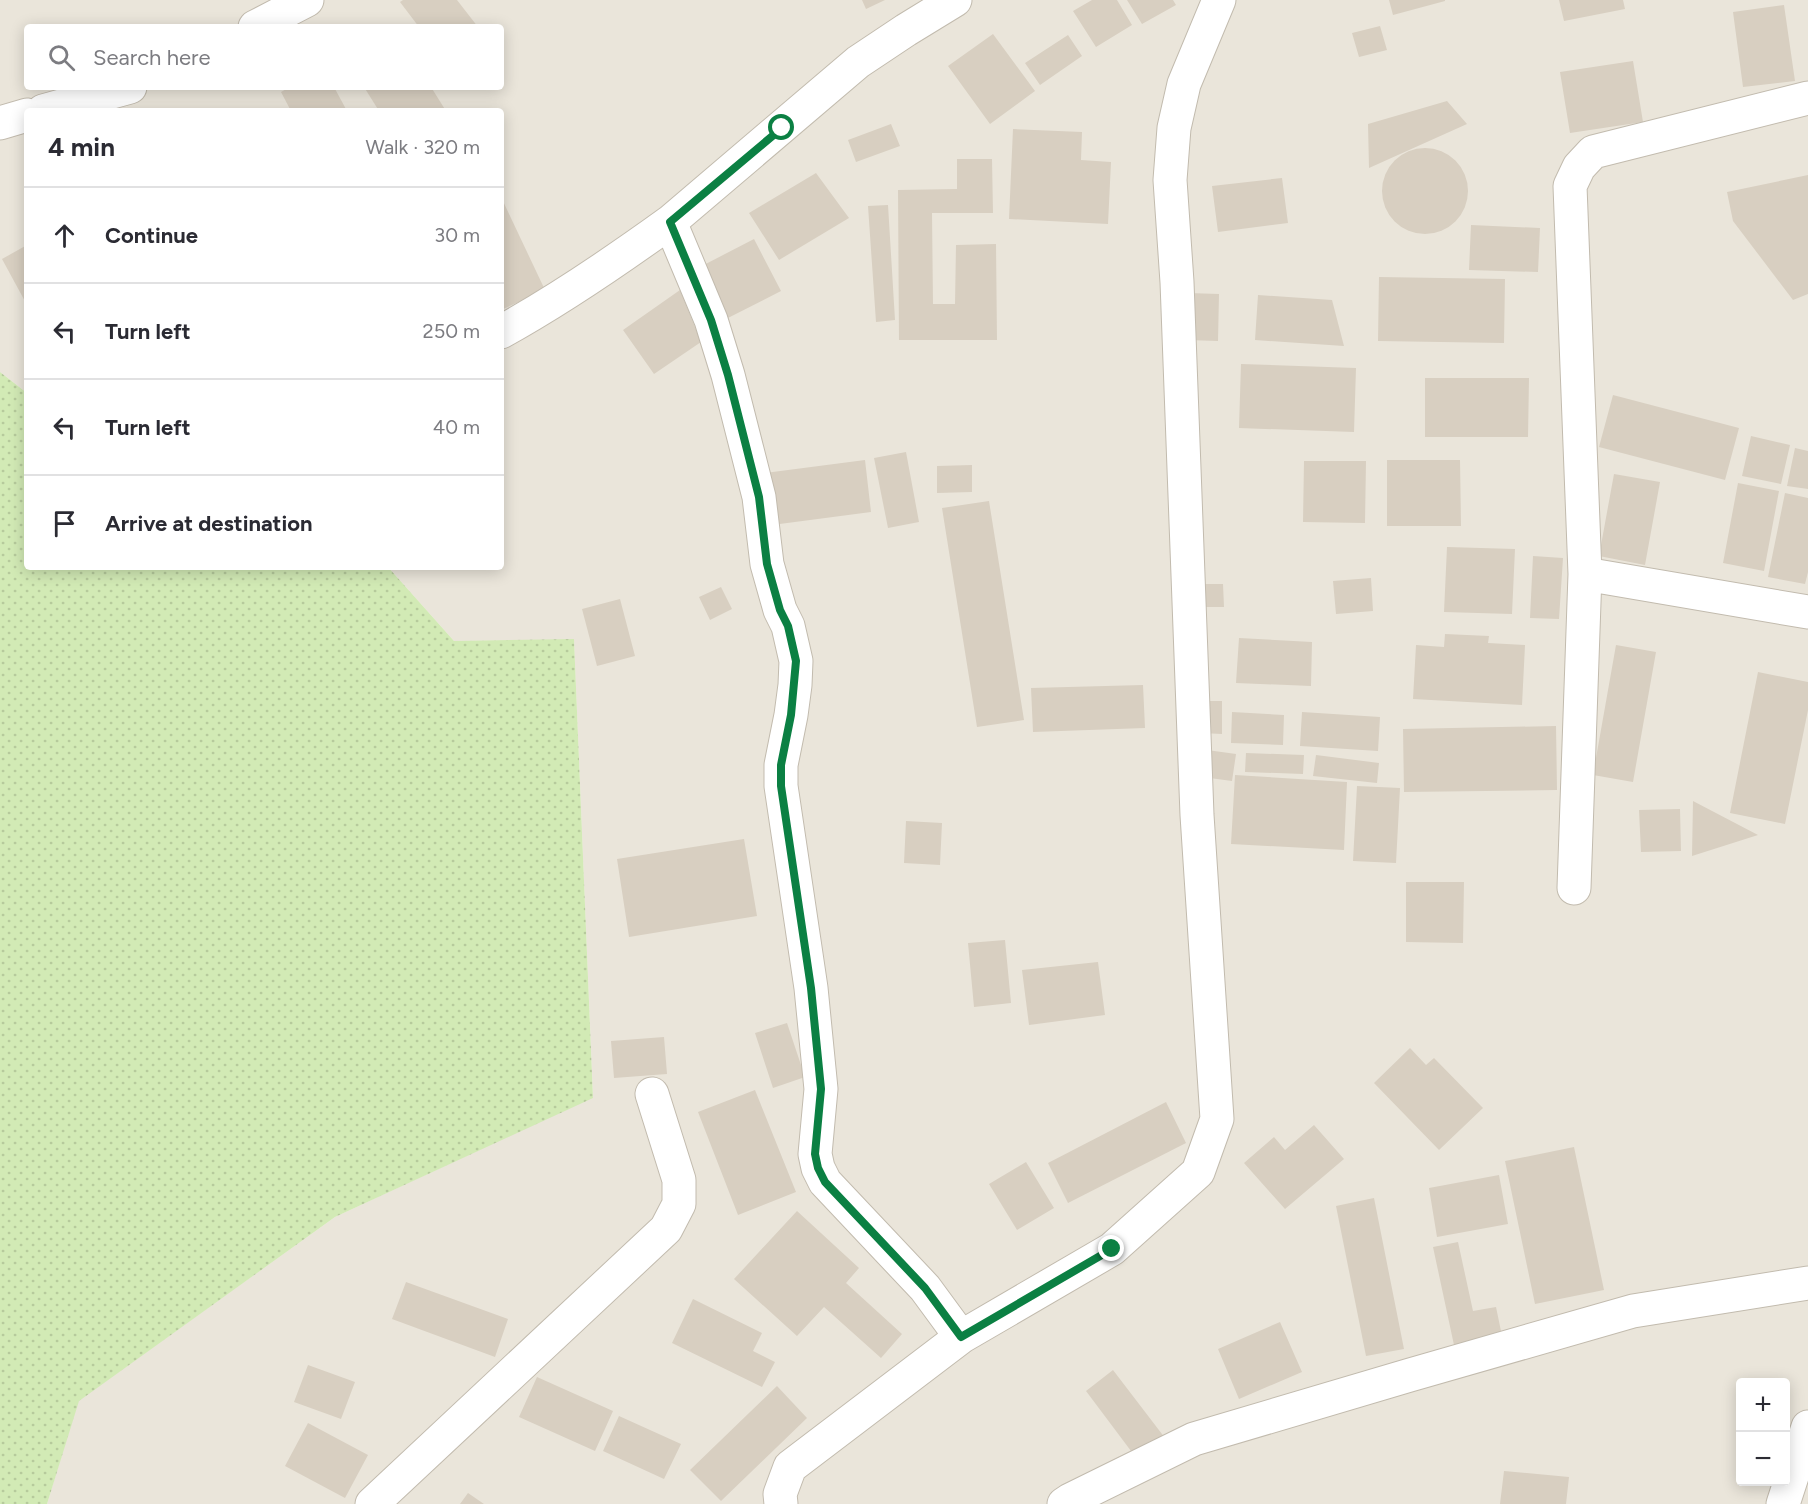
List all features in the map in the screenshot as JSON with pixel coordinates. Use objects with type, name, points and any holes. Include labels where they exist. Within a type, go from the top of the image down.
[{"type":"street","points":[[261,24],[307,0]]},
{"type":"street","points":[[504,330],[534,314],[670,222],[858,62],[955,0]]},
{"type":"street","points":[[781,1504],[780,1494],[790,1467],[961,1337],[1112,1249],[1198,1172],[1217,1119],[1197,815],[1177,282],[1170,180],[1174,128],[1184,84],[1219,0]]},
{"type":"street","points":[[60,108],[122,97]]},
{"type":"street","points":[[1574,888],[1585,574],[1570,186],[1579,167],[1593,152],[1808,98]]},
{"type":"street","points":[[0,123],[24,116]]},
{"type":"street","points":[[670,222],[711,320],[728,375],[759,497],[767,564],[780,610],[788,626],[796,661],[791,715],[781,765],[781,786],[811,988],[821,1089],[815,1140],[818,1168],[825,1182],[925,1288],[961,1337]]},
{"type":"street","points":[[1585,574],[1808,612]]},
{"type":"street","points":[[372,1504],[666,1230],[679,1204],[679,1180],[652,1094]]},
{"type":"street","points":[[1064,1504],[1194,1439],[1633,1311],[1808,1282]]},
{"type":"street","points":[[1783,1504],[1808,1427]]},
{"type":"shaded area","points":[[0,0],[1808,0],[1808,1504],[47,1504],[78,1401],[335,1217],[593,1097],[574,640],[454,641],[391,570],[504,570],[504,108],[24,108],[24,391],[0,372]]},
{"type":"green space","points":[[0,372],[24,391],[24,570],[391,570],[454,641],[574,639],[593,1098],[335,1217],[79,1401],[47,1504],[0,1504]]},
{"type":"building","points":[[403,0],[457,0],[476,24],[417,24],[400,2]]},
{"type":"building","points":[[862,0],[885,0],[866,9]]},
{"type":"building","points":[[1092,0],[1117,0],[1132,25],[1096,47],[1073,11]]},
{"type":"building","points":[[1127,0],[1173,0],[1176,5],[1142,24]]},
{"type":"building","points":[[1389,0],[1445,0],[1445,1],[1393,15]]},
{"type":"building","points":[[1559,0],[1623,0],[1625,9],[1564,21]]},
{"type":"building","points":[[1784,5],[1795,81],[1743,87],[1733,12]]},
{"type":"building","points":[[1380,26],[1387,50],[1359,57],[1352,33]]},
{"type":"building","points":[[993,34],[1035,91],[990,124],[948,66]]},
{"type":"building","points":[[1068,35],[1082,56],[1040,85],[1025,63]]},
{"type":"building","points":[[1633,61],[1643,122],[1570,133],[1560,72]]},
{"type":"building","points":[[285,90],[336,90],[345,108],[289,108],[281,92]]},
{"type":"building","points":[[366,90],[433,90],[444,108],[377,108]]},
{"type":"building","points":[[1447,101],[1467,124],[1369,168],[1368,124]]},
{"type":"building","points":[[891,124],[900,146],[856,162],[848,140]]},
{"type":"building","points":[[1013,129],[1082,132],[1081,160],[1111,162],[1108,224],[1009,219]]},
{"type":"building","points":[[1417,148],[1433,148],[1456,160],[1465,174],[1468,191],[1465,208],[1456,222],[1433,234],[1417,234],[1401,227],[1389,215],[1382,199],[1382,183],[1389,167],[1401,155]]},
{"type":"building","points":[[957,159],[992,159],[993,213],[932,213],[933,304],[955,304],[956,245],[996,244],[997,340],[899,340],[898,190],[957,189]]},
{"type":"building","points":[[816,173],[849,218],[779,260],[749,213]]},
{"type":"building","points":[[1808,175],[1808,294],[1793,300],[1733,221],[1727,192]]},
{"type":"building","points":[[1282,178],[1288,223],[1218,232],[1212,186]]},
{"type":"building","points":[[504,203],[545,290],[504,309]]},
{"type":"building","points":[[888,205],[895,320],[876,322],[868,206]]},
{"type":"building","points":[[1471,225],[1540,228],[1538,272],[1469,270]]},
{"type":"building","points":[[754,239],[781,291],[722,321],[696,269]]},
{"type":"building","points":[[24,247],[24,299],[2,259]]},
{"type":"building","points":[[1379,277],[1505,279],[1504,343],[1378,341]]},
{"type":"building","points":[[680,290],[701,342],[654,374],[623,330]]},
{"type":"building","points":[[1188,293],[1219,294],[1218,341],[1187,340]]},
{"type":"building","points":[[1258,295],[1332,300],[1344,346],[1255,340]]},
{"type":"building","points":[[1241,364],[1356,368],[1354,432],[1239,428]]},
{"type":"building","points":[[1425,378],[1529,378],[1528,437],[1425,437]]},
{"type":"building","points":[[1613,395],[1739,428],[1725,480],[1599,447]]},
{"type":"building","points":[[1751,436],[1790,445],[1781,484],[1742,476]]},
{"type":"building","points":[[1795,448],[1808,451],[1808,489],[1787,486]]},
{"type":"building","points":[[906,452],[919,522],[888,528],[874,458]]},
{"type":"building","points":[[865,460],[871,512],[772,525],[765,473]]},
{"type":"building","points":[[1387,460],[1460,460],[1461,526],[1387,526]]},
{"type":"building","points":[[1304,461],[1366,461],[1365,523],[1303,522]]},
{"type":"building","points":[[972,465],[972,492],[937,493],[937,466]]},
{"type":"building","points":[[1614,474],[1660,482],[1645,565],[1599,556]]},
{"type":"building","points":[[1738,483],[1779,491],[1764,571],[1723,563]]},
{"type":"building","points":[[1785,493],[1808,498],[1808,572],[1805,584],[1768,577]]},
{"type":"building","points":[[989,501],[1024,720],[977,727],[942,508]]},
{"type":"building","points":[[1447,547],[1515,549],[1512,614],[1444,612]]},
{"type":"building","points":[[1533,556],[1563,558],[1559,619],[1530,618]]},
{"type":"building","points":[[1371,578],[1373,611],[1336,614],[1333,581]]},
{"type":"building","points":[[1201,584],[1223,584],[1224,607],[1202,607]]},
{"type":"building","points":[[721,587],[732,609],[710,620],[699,597]]},
{"type":"building","points":[[620,599],[635,656],[597,666],[582,609]]},
{"type":"building","points":[[1445,634],[1489,636],[1488,643],[1525,645],[1522,705],[1413,699],[1416,645],[1444,647]]},
{"type":"building","points":[[1239,638],[1312,642],[1311,686],[1236,683]]},
{"type":"building","points":[[1616,645],[1656,652],[1633,782],[1593,775]]},
{"type":"building","points":[[1758,672],[1808,682],[1808,710],[1785,824],[1730,813]]},
{"type":"building","points":[[1143,685],[1145,728],[1033,732],[1031,688]]},
{"type":"building","points":[[1203,701],[1222,701],[1222,734],[1202,733]]},
{"type":"building","points":[[1232,712],[1284,715],[1283,745],[1231,743]]},
{"type":"building","points":[[1302,712],[1380,717],[1378,751],[1300,746]]},
{"type":"building","points":[[1556,726],[1557,790],[1404,792],[1403,729]]},
{"type":"building","points":[[1207,750],[1236,754],[1232,781],[1202,777]]},
{"type":"building","points":[[1246,753],[1304,755],[1303,774],[1245,772]]},
{"type":"building","points":[[1316,755],[1379,763],[1377,783],[1313,776]]},
{"type":"building","points":[[1235,775],[1347,782],[1344,850],[1231,844]]},
{"type":"building","points":[[1357,786],[1400,788],[1396,863],[1353,861]]},
{"type":"building","points":[[1693,801],[1758,835],[1692,856]]},
{"type":"building","points":[[1680,809],[1681,851],[1641,852],[1639,810]]},
{"type":"building","points":[[906,821],[942,823],[940,865],[904,863]]},
{"type":"building","points":[[744,839],[757,916],[629,937],[617,859]]},
{"type":"building","points":[[1406,882],[1464,882],[1463,943],[1406,942]]},
{"type":"building","points":[[1005,940],[1011,1003],[974,1007],[968,943]]},
{"type":"building","points":[[1098,962],[1105,1015],[1029,1025],[1022,970]]},
{"type":"building","points":[[787,1023],[805,1077],[773,1088],[755,1033]]},
{"type":"building","points":[[664,1037],[667,1074],[614,1078],[611,1041]]},
{"type":"building","points":[[1410,1048],[1426,1065],[1434,1058],[1483,1108],[1439,1150],[1374,1083]]},
{"type":"building","points":[[755,1090],[796,1192],[738,1215],[698,1112]]},
{"type":"building","points":[[1166,1102],[1186,1143],[1068,1203],[1048,1163]]},
{"type":"building","points":[[1314,1125],[1344,1159],[1285,1209],[1244,1163],[1274,1137],[1285,1150]]},
{"type":"building","points":[[1574,1147],[1604,1290],[1535,1304],[1505,1161]]},
{"type":"building","points":[[1026,1162],[1054,1208],[1017,1230],[989,1184]]},
{"type":"building","points":[[1499,1175],[1508,1224],[1437,1237],[1429,1188]]},
{"type":"building","points":[[1374,1198],[1404,1349],[1366,1356],[1336,1206]]},
{"type":"building","points":[[797,1211],[859,1268],[846,1283],[902,1334],[881,1358],[824,1307],[797,1336],[734,1279]]},
{"type":"building","points":[[1458,1242],[1473,1311],[1496,1307],[1502,1336],[1454,1345],[1433,1247]]},
{"type":"building","points":[[406,1282],[508,1319],[495,1357],[392,1319]]},
{"type":"building","points":[[693,1299],[762,1333],[753,1351],[775,1362],[762,1387],[672,1343]]},
{"type":"building","points":[[1280,1322],[1302,1372],[1239,1399],[1218,1349]]},
{"type":"building","points":[[308,1365],[355,1382],[341,1419],[294,1402]]},
{"type":"building","points":[[1113,1370],[1165,1438],[1137,1459],[1086,1391]]},
{"type":"building","points":[[537,1377],[613,1411],[595,1451],[519,1417]]},
{"type":"building","points":[[777,1386],[807,1418],[721,1501],[690,1470]]},
{"type":"building","points":[[619,1416],[681,1444],[664,1479],[603,1451]]},
{"type":"building","points":[[308,1423],[368,1455],[345,1498],[285,1466]]},
{"type":"building","points":[[1504,1471],[1569,1477],[1566,1504],[1500,1504]]},
{"type":"building","points":[[468,1493],[484,1504],[460,1504]]},
{"type":"route","points":[[782,128],[670,222],[711,320],[728,375],[759,497],[767,564],[780,610],[788,626],[796,661],[791,715],[781,765],[781,786],[811,988],[821,1089],[815,1140],[818,1168],[825,1182],[925,1288],[961,1337],[1112,1249]]}]
